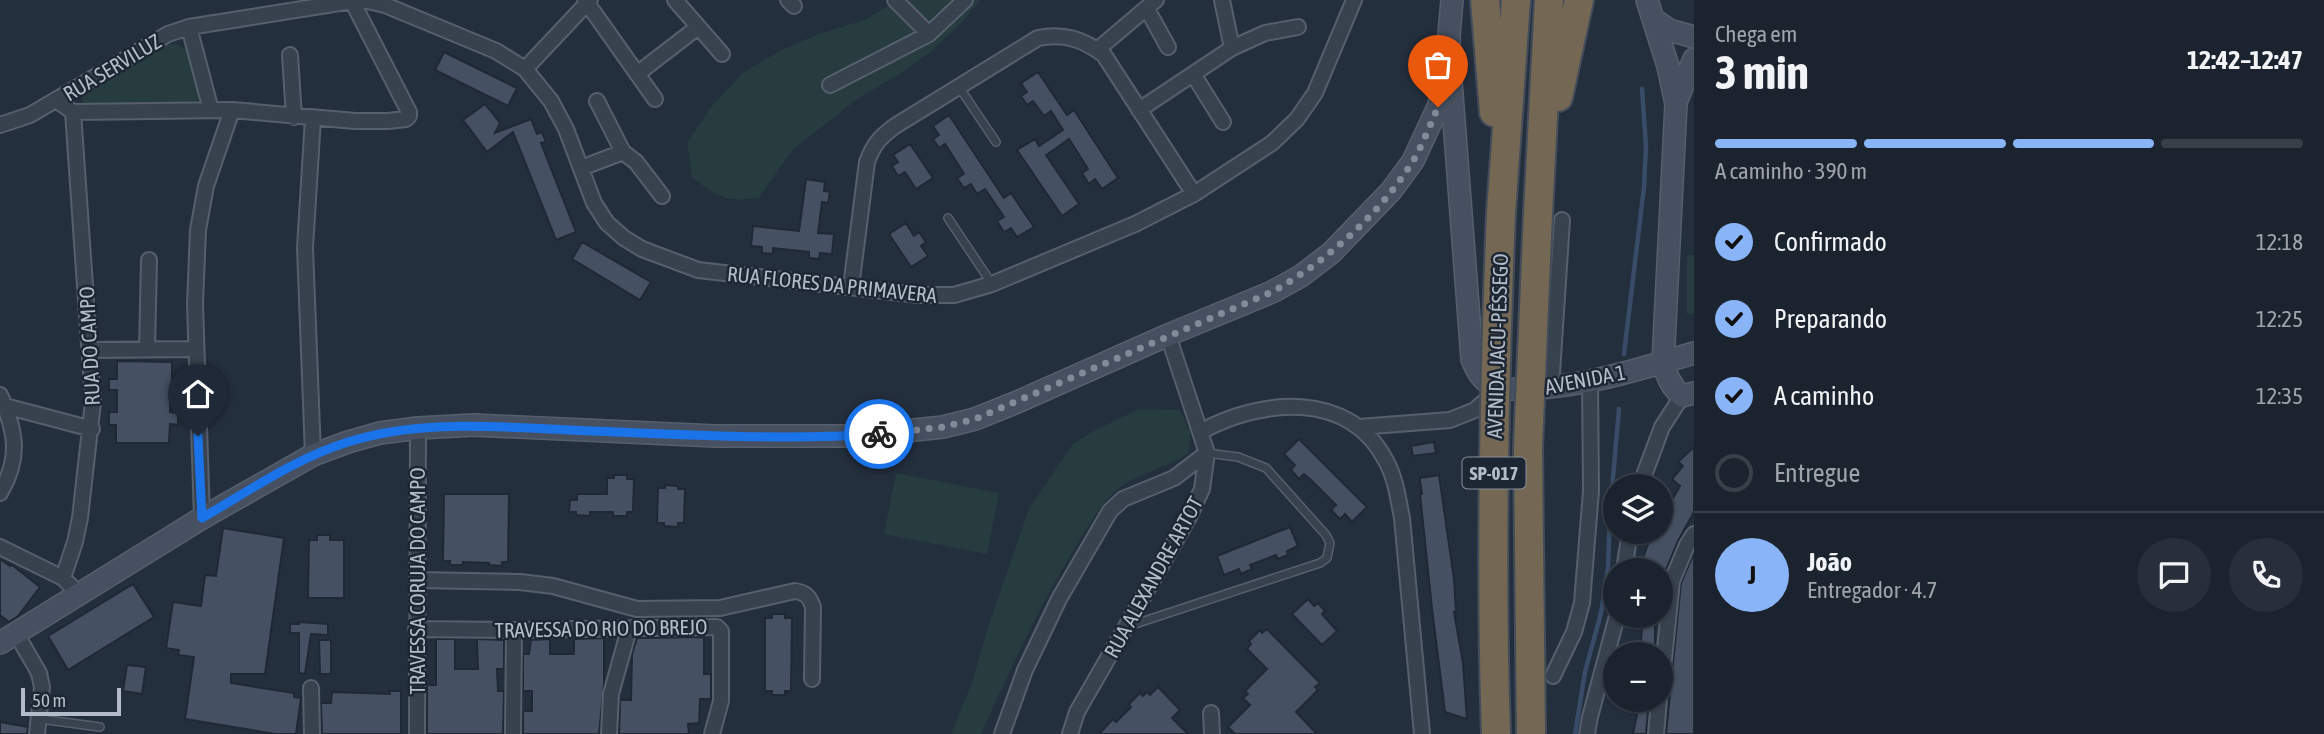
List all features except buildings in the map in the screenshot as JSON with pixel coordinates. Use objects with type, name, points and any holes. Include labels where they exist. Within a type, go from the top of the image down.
[{"type":"highway","points":[[1485,0],[1495,122],[1503,162]]},
{"type":"highway","name":"AVENIDA JACU-PÊSSEGO","points":[[1496,734],[1493,508],[1495,361],[1503,162],[1516,0]]},
{"type":"highway","name":"AVENIDA JACU-PÊSSEGO","points":[[1531,734],[1528,447],[1550,217],[1542,167],[1549,0]]},
{"type":"highway","points":[[1542,167],[1578,0]]},
{"type":"main road","points":[[1452,0],[1450,68],[1472,359],[1484,381],[1498,389]]},
{"type":"main road","points":[[1650,9],[1669,30],[1694,37]]},
{"type":"main road","points":[[1650,9],[1668,66],[1676,104],[1663,363],[1672,386],[1688,394]]},
{"type":"main road","points":[[1676,104],[1694,59]]},
{"type":"main road","points":[[8,639],[202,518],[313,455],[380,433],[474,425],[715,436],[858,436],[910,432],[975,419],[1272,292],[1301,276],[1332,253],[1362,223],[1413,161],[1438,107],[1450,68]]},
{"type":"main road","points":[[1423,141],[1440,135],[1455,141]]},
{"type":"main road","name":"AVENIDA 1","points":[[1498,389],[1551,388],[1663,363],[1694,353]]},
{"type":"street","points":[[675,0],[722,54]]},
{"type":"street","points":[[895,0],[929,34]]},
{"type":"street","points":[[830,85],[929,34],[965,0]]},
{"type":"street","points":[[1222,0],[1232,47]]},
{"type":"street","name":"RUA FLORES DA PRIMAVERA","points":[[352,1],[385,5],[496,51],[525,69],[551,101],[566,129],[594,203],[607,223],[624,238],[672,262],[698,270],[919,295],[954,295],[992,284],[1135,225],[1194,194],[1272,143],[1297,119],[1315,93],[1354,0]]},
{"type":"street","points":[[56,100],[73,111],[232,110],[313,118],[388,121],[406,119],[409,111],[352,1]]},
{"type":"street","name":"RUA SERVILUZ","points":[[0,125],[30,115],[168,33],[189,27],[352,1]]},
{"type":"street","points":[[525,69],[588,1],[655,99]]},
{"type":"street","points":[[1097,50],[1152,5],[1168,47]]},
{"type":"street","points":[[189,27],[211,110]]},
{"type":"street","points":[[637,74],[698,27]]},
{"type":"street","points":[[1139,110],[1232,47],[1265,33],[1298,27]]},
{"type":"street","points":[[852,287],[867,162],[872,148],[881,136],[1038,38],[1066,36],[1088,43],[1104,55],[1194,194]]},
{"type":"street","points":[[290,55],[295,117]]},
{"type":"street","points":[[1193,74],[1223,121]]},
{"type":"street","points":[[597,101],[623,152],[636,162],[662,196]]},
{"type":"street","points":[[202,518],[194,304],[200,214],[206,186],[232,110]]},
{"type":"street","name":"RUA DO CAMPO","points":[[63,578],[75,542],[92,429],[93,402],[73,111]]},
{"type":"street","points":[[313,118],[305,248],[313,455]]},
{"type":"street","points":[[581,168],[623,152]]},
{"type":"street","points":[[1550,217],[1551,388]]},
{"type":"street","points":[[147,349],[149,260]]},
{"type":"street","name":"RUA ALEXANDRE ARTOT","points":[[1070,734],[1077,712],[1189,517],[1202,488],[1207,453],[1168,335]]},
{"type":"street","points":[[91,350],[195,349]]},
{"type":"street","points":[[1553,676],[1574,632],[1582,603],[1591,491],[1590,380]]},
{"type":"street","points":[[1359,427],[1450,420],[1475,410],[1498,389]]},
{"type":"street","points":[[1644,474],[1662,427],[1688,394]]},
{"type":"street","points":[[2,403],[92,429]]},
{"type":"street","points":[[0,493],[9,478],[15,457],[14,439],[2,403]]},
{"type":"street","points":[[1200,432],[1250,411],[1293,406],[1323,409],[1359,427],[1373,442],[1386,460],[1396,484],[1404,531],[1422,734]]},
{"type":"street","name":"TRAVESSA CORUJA DO CAMPO","points":[[417,734],[418,428]]},
{"type":"street","points":[[1002,734],[1024,670],[1053,611],[1110,511],[1123,499],[1174,478],[1207,453]]},
{"type":"street","points":[[1666,642],[1672,581],[1694,534]]},
{"type":"street","points":[[0,547],[63,578],[79,594]]},
{"type":"street","points":[[418,580],[520,582],[553,586],[637,609],[720,608],[795,590],[810,598],[813,607],[812,679]]},
{"type":"street","points":[[609,734],[611,694],[637,609]]},
{"type":"street","name":"TRAVESSA DO RIO DO BREJO","points":[[416,629],[633,629],[715,626],[720,628],[722,686],[712,734]]},
{"type":"street","points":[[1587,734],[1614,628]]},
{"type":"street","points":[[513,734],[514,630]]},
{"type":"street","points":[[8,639],[39,673],[42,687],[37,734]]},
{"type":"street","points":[[312,688],[312,734]]},
{"type":"street","points":[[1656,734],[1659,712]]},
{"type":"street","points":[[1211,713],[1212,734]]},
{"type":"lane","points":[[959,87],[996,142]]},
{"type":"lane","points":[[948,218],[992,284]]},
{"type":"lane","points":[[1125,627],[1327,558],[1330,543],[1326,535],[1266,468],[1238,457],[1207,453]]},
{"type":"lane","points":[[40,719],[100,727]]},
{"type":"green space","points":[[897,0],[980,0],[933,50],[860,97],[792,150],[759,198],[723,197],[692,177],[687,143],[711,107],[743,73],[781,50],[821,33],[865,20]]},
{"type":"green space","points":[[170,44],[178,45],[192,53],[200,96],[195,104],[88,106],[83,102],[82,92]]},
{"type":"green space","points":[[1687,255],[1694,255],[1694,314],[1687,314]]},
{"type":"green space","points":[[1139,409],[1180,410],[1190,432],[1189,452],[1127,482],[1107,500],[1086,529],[1050,590],[981,734],[951,734],[973,680],[987,630],[1029,509],[1072,445]]},
{"type":"green space","points":[[896,473],[999,493],[987,554],[884,534]]},
{"type":"waterway","points":[[1624,354],[1644,187],[1646,146],[1642,89]]},
{"type":"waterway","points":[[1575,734],[1585,672],[1601,613],[1608,568],[1619,409]]},
{"type":"way so far","points":[[879,434],[943,427],[975,419],[1272,292],[1301,276],[1332,253],[1391,191],[1413,161],[1438,107]]},
{"type":"route","points":[[198,436],[202,518],[313,455],[380,433],[418,428],[474,425],[715,436],[879,434]]}]
